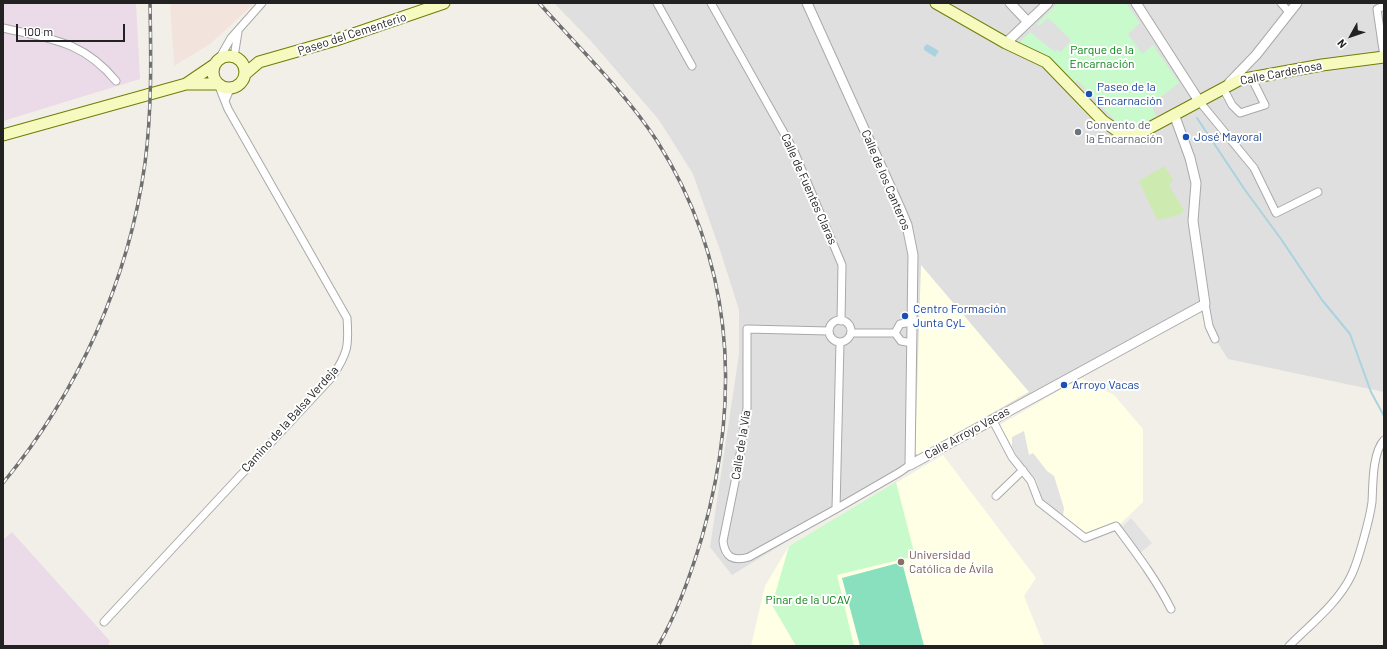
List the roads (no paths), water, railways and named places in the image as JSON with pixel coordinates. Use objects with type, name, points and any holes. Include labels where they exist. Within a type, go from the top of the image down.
[{"type":"main road","name":"Paseo del Cementerio","points":[[237,59],[259,62],[336,40],[444,3]]},
{"type":"main road","points":[[936,3],[1006,43],[1046,62],[1104,120],[1119,132],[1130,134],[1142,132],[1199,101]]},
{"type":"main road","points":[[3,135],[186,84],[218,84],[230,89],[240,84],[245,74],[237,59],[228,56],[216,62],[186,84]]},
{"type":"main road","name":"Calle Cardeñosa","points":[[1199,101],[1238,80],[1322,65],[1384,57]]},
{"type":"main road","points":[[216,62],[212,75],[218,84]]},
{"type":"main road","name":"Paseo del Cementerio","points":[[245,74],[259,62]]},
{"type":"street","points":[[216,62],[226,46],[262,3]]},
{"type":"street","points":[[657,3],[692,66]]},
{"type":"street","name":"Calle de Fuentes Claras","points":[[711,3],[794,150],[842,265],[841,321]]},
{"type":"street","name":"Calle de los Canteros","points":[[807,3],[907,225],[913,255],[910,464]]},
{"type":"street","points":[[1010,3],[1028,22]]},
{"type":"street","points":[[1006,43],[1048,3]]},
{"type":"street","points":[[1136,3],[1199,101],[1254,168],[1276,214],[1318,192]]},
{"type":"street","points":[[1281,3],[1289,12]]},
{"type":"street","points":[[1251,77],[1265,105],[1240,113],[1235,110],[1225,87],[1256,55],[1297,3]]},
{"type":"street","points":[[1384,6],[1377,9],[1384,57]]},
{"type":"street","points":[[3,28],[58,41],[80,49],[104,68],[116,81]]},
{"type":"street","points":[[237,59],[239,30]]},
{"type":"street","name":"Camino de la Balsa Verdeja","points":[[104,622],[332,377],[344,359],[349,342],[347,318],[225,101],[218,84]]},
{"type":"street","points":[[225,101],[230,89]]},
{"type":"street","points":[[1181,111],[1196,183],[1194,221],[1205,304],[1209,326],[1215,339]]},
{"type":"street","name":"Calle Arroyo Vacas","points":[[730,557],[740,560],[749,558],[900,472],[910,464],[1205,304]]},
{"type":"street","points":[[841,321],[850,326],[851,333],[849,339],[840,342],[834,340],[830,331],[834,322],[841,321]]},
{"type":"street","points":[[895,333],[900,324],[912,322]]},
{"type":"street","name":"Calle de la Vía","points":[[730,557],[724,550],[723,541],[738,467],[747,408],[747,329],[830,331]]},
{"type":"street","points":[[851,333],[895,333]]},
{"type":"street","points":[[895,333],[901,341],[912,343]]},
{"type":"street","points":[[836,509],[840,342]]},
{"type":"street","points":[[992,419],[1012,457],[1031,481],[1039,502],[1085,538],[1116,526],[1153,578],[1171,609]]},
{"type":"street","points":[[1289,646],[1335,599],[1351,577],[1372,503],[1372,480],[1375,464],[1384,440]]},
{"type":"street","points":[[996,496],[1023,470]]},
{"type":"water","points":[[927,44],[939,51],[935,57],[924,50],[924,47]]},
{"type":"waterway","points":[[1197,118],[1322,300],[1350,334],[1371,392],[1384,416]]},
{"type":"railway","points":[[3,483],[30,448],[55,411],[77,373],[113,292],[127,250],[145,163],[149,123],[151,43],[150,3]]},
{"type":"railway","points":[[539,3],[616,87],[657,141],[683,188],[702,236],[716,284],[723,334],[725,384],[722,435],[714,486],[702,537],[689,579],[672,620],[658,646]]},
{"type":"place","name":"Paseo de la Encarnación","points":[[1089,94]]},
{"type":"place","name":"Convento de la Encarnación","points":[[1078,132]]},
{"type":"place","name":"José Mayoral","points":[[1186,137]]},
{"type":"place","name":"Centro Formación Junta CyL","points":[[905,316]]},
{"type":"place","name":"Arroyo Vacas","points":[[1064,385]]},
{"type":"place","name":"Universidad Católica de Ávila","points":[[901,562]]},
{"type":"park label","name":"Parque de la Encarnación","points":[[1102,57]]},
{"type":"park label","name":"Pinar de la UCAV","points":[[808,600]]}]
